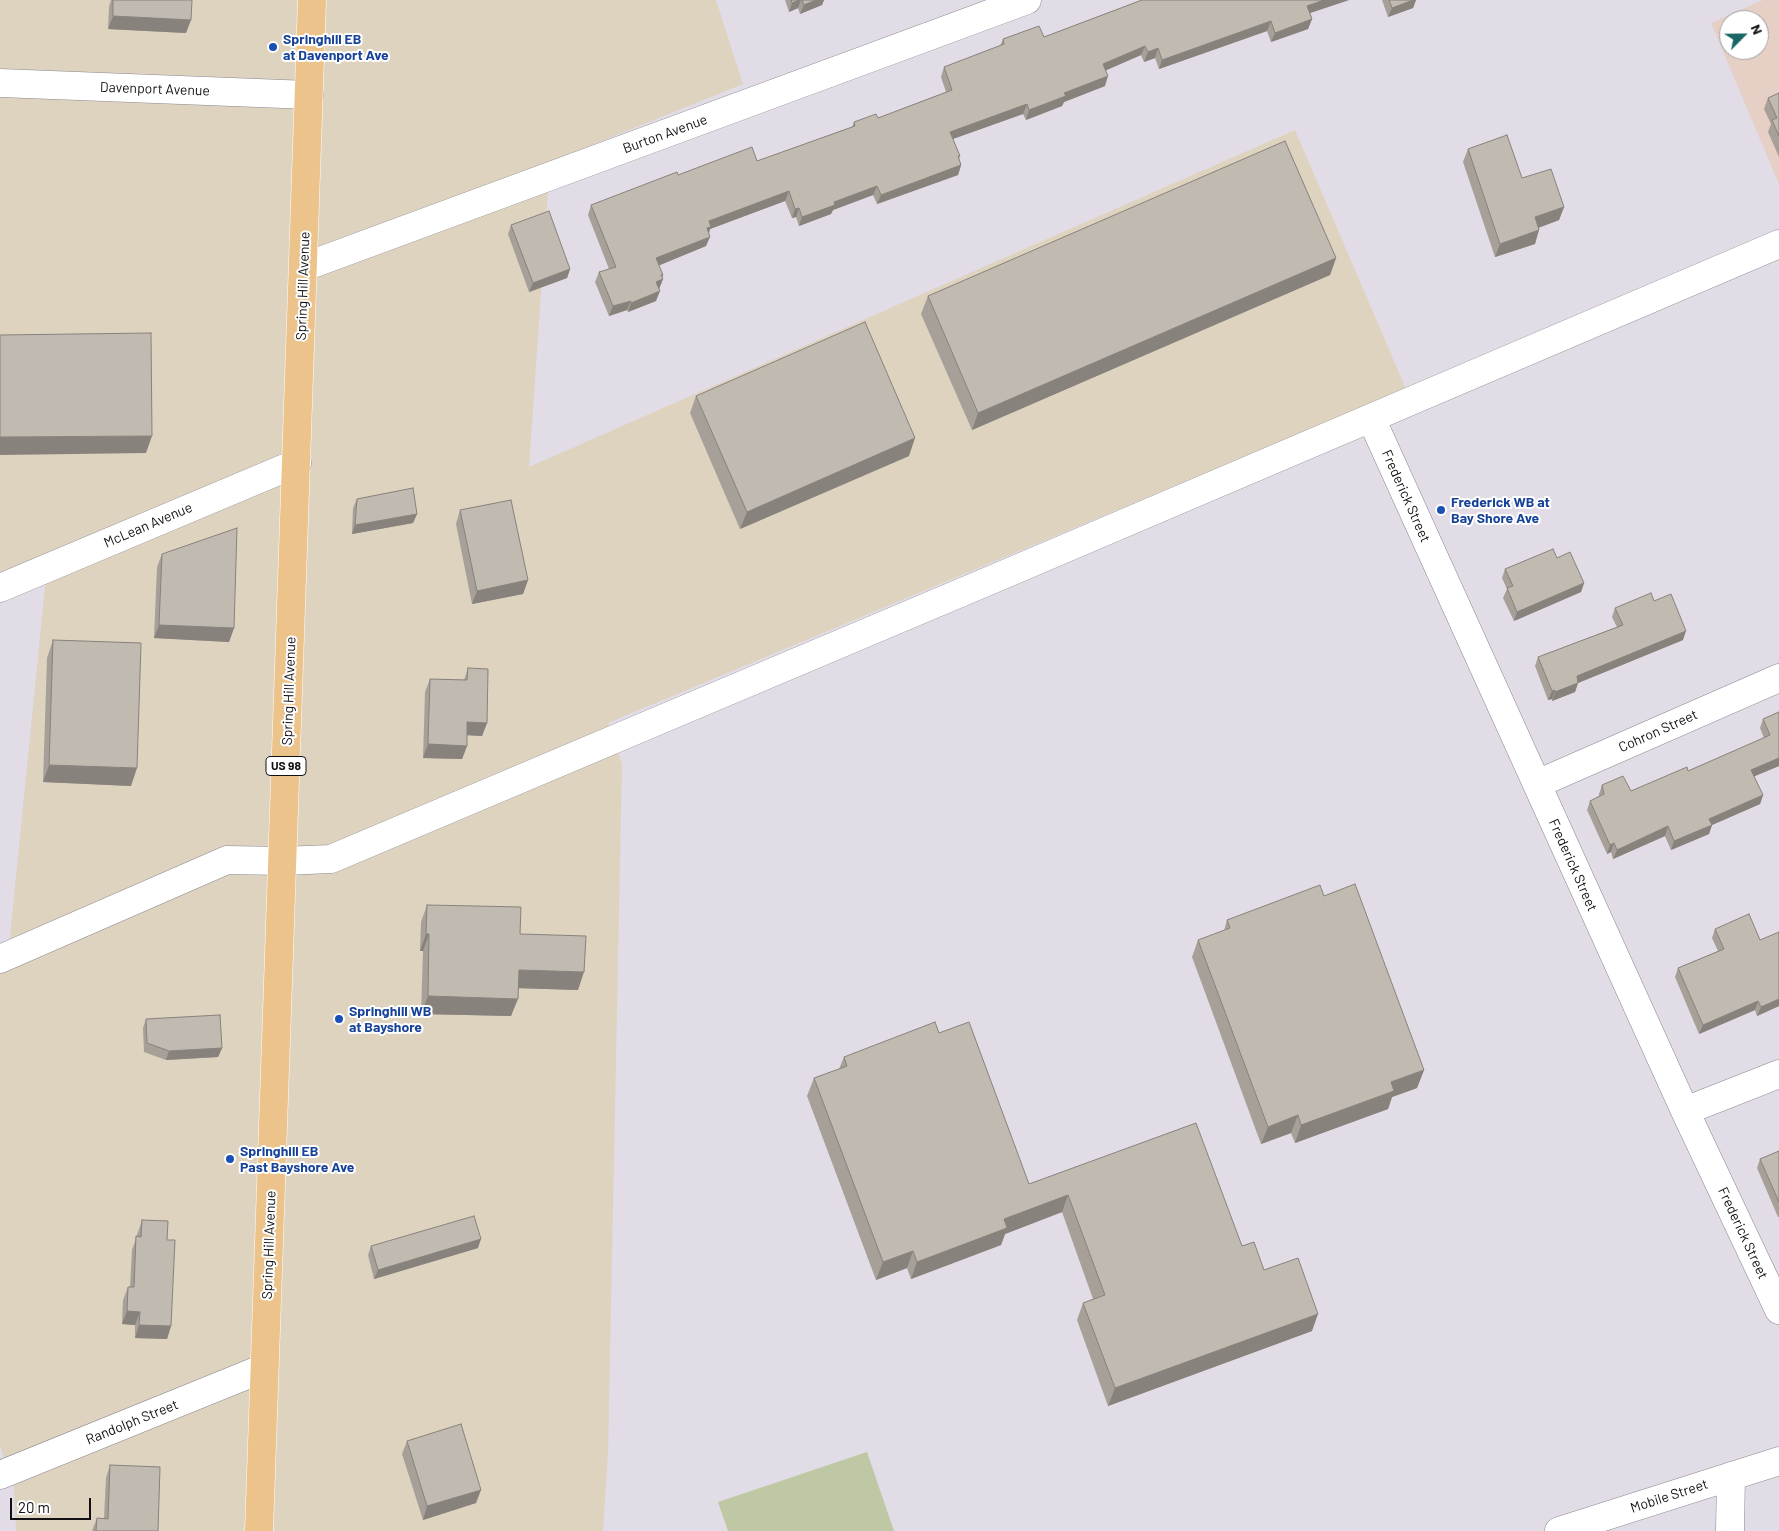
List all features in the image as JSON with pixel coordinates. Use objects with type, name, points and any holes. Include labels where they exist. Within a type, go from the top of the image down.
[{"type":"main road","name":"Spring Hill Avenue","points":[[258,1531],[312,0]]},
{"type":"street","name":"Burton Avenue","points":[[304,267],[1027,0]]},
{"type":"street","name":"Davenport Avenue","points":[[0,83],[310,95]]},
{"type":"street","points":[[0,959],[227,860],[283,861],[331,859],[1779,244]]},
{"type":"street","name":"Frederick Street","points":[[1371,418],[1685,1111],[1779,1310]]},
{"type":"street","name":"McLean Avenue","points":[[0,588],[297,463]]},
{"type":"street","name":"Cohron Street","points":[[1537,784],[1779,678]]},
{"type":"street","points":[[1685,1111],[1779,1074]]},
{"type":"street","name":"Randolph Street","points":[[0,1475],[264,1368]]},
{"type":"street","name":"Mobile Street","points":[[1559,1531],[1779,1461]]},
{"type":"street","points":[[1730,1531],[1731,1476]]},
{"type":"shaded area","points":[[0,0],[716,0],[743,84],[550,162],[529,467],[1295,130],[1406,389],[608,723],[622,764],[608,1453],[603,1531],[16,1531],[14,1488],[0,1446],[0,970],[7,967],[48,557],[0,576]]},
{"type":"shaded area","points":[[1763,0],[1779,0],[1779,184],[1727,60],[1769,60],[1769,10],[1740,10]]},
{"type":"shaded area","points":[[1719,19],[1719,42],[1711,23]]},
{"type":"green space","points":[[867,1452],[894,1531],[728,1531],[718,1502]]},
{"type":"building","points":[[113,0],[192,0],[191,20],[113,16]]},
{"type":"building","points":[[802,0],[816,0],[804,5]]},
{"type":"building","points":[[1142,0],[1324,0],[1307,6],[1312,19],[1275,33],[1271,21],[1162,60],[1158,48],[1148,52],[1145,46],[1103,64],[1108,76],[1064,93],[1066,96],[1029,110],[1027,104],[950,132],[960,156],[958,156],[961,165],[881,195],[877,186],[834,202],[835,205],[802,217],[799,208],[795,209],[789,191],[709,221],[711,227],[707,228],[710,237],[656,258],[663,275],[661,275],[663,279],[656,282],[660,291],[631,303],[631,301],[613,306],[599,272],[616,267],[591,205],[677,172],[678,175],[752,147],[757,161],[855,126],[854,122],[876,114],[878,118],[952,90],[944,67],[1004,44],[1003,39],[1039,26],[1044,37]]},
{"type":"building","points":[[1389,0],[1413,0],[1392,8]]},
{"type":"building","points":[[1779,93],[1779,136],[1772,120],[1777,118],[1768,98]]},
{"type":"building","points":[[1507,135],[1522,178],[1551,169],[1564,207],[1535,217],[1539,230],[1500,244],[1468,149]]},
{"type":"building","points":[[1285,141],[1336,258],[978,413],[928,296]]},
{"type":"building","points":[[549,211],[570,269],[533,283],[511,225]]},
{"type":"building","points":[[865,322],[915,438],[747,512],[696,396]]},
{"type":"building","points":[[151,333],[152,436],[0,437],[0,335]]},
{"type":"building","points":[[413,488],[417,514],[355,525],[357,499]]},
{"type":"building","points":[[511,500],[528,580],[477,591],[460,510]]},
{"type":"building","points":[[237,528],[234,628],[159,625],[162,554]]},
{"type":"building","points":[[1553,549],[1557,558],[1570,552],[1584,583],[1517,612],[1507,588],[1513,586],[1505,569]]},
{"type":"building","points":[[1651,593],[1654,601],[1671,594],[1686,631],[1577,676],[1578,683],[1555,692],[1555,690],[1552,691],[1538,657],[1623,625],[1615,608]]},
{"type":"building","points":[[53,640],[141,643],[137,768],[49,765]]},
{"type":"building","points":[[468,668],[488,669],[487,723],[467,722],[467,746],[428,744],[430,679],[467,680]]},
{"type":"building","points":[[1779,712],[1779,758],[1751,770],[1763,795],[1709,819],[1712,825],[1674,841],[1668,826],[1617,850],[1614,843],[1610,845],[1590,801],[1604,794],[1602,785],[1623,776],[1631,791],[1687,767],[1688,771],[1770,735],[1763,719]]},
{"type":"building","points":[[1355,884],[1424,1070],[1391,1082],[1394,1091],[1301,1125],[1298,1115],[1268,1127],[1198,940],[1230,928],[1227,920],[1320,885],[1324,896]]},
{"type":"building","points":[[427,905],[521,907],[520,934],[586,936],[584,972],[519,970],[518,999],[428,996],[429,934],[426,934]]},
{"type":"building","points":[[1749,914],[1760,940],[1779,932],[1779,999],[1761,1007],[1758,1001],[1703,1025],[1678,968],[1724,949],[1715,929]]},
{"type":"building","points":[[220,1015],[222,1048],[169,1051],[147,1043],[146,1019]]},
{"type":"building","points":[[935,1022],[939,1033],[969,1022],[1029,1184],[1196,1123],[1242,1246],[1254,1242],[1264,1270],[1298,1258],[1318,1314],[1115,1388],[1083,1303],[1105,1295],[1068,1195],[1004,1219],[1007,1228],[917,1262],[913,1251],[883,1262],[814,1078],[847,1066],[844,1057]]},
{"type":"building","points":[[1779,1151],[1779,1202],[1760,1159]]},
{"type":"building","points":[[474,1216],[481,1239],[378,1270],[371,1246]]},
{"type":"building","points":[[142,1220],[168,1221],[167,1240],[175,1240],[171,1326],[139,1325],[140,1312],[127,1311],[128,1287],[134,1287],[136,1236],[141,1237]]},
{"type":"building","points":[[461,1424],[481,1490],[427,1506],[407,1441]]},
{"type":"building","points":[[110,1465],[160,1467],[158,1531],[96,1531],[97,1518],[108,1519]]},
{"type":"place","name":"Springhill EB at Davenport Ave","points":[[273,47]]},
{"type":"place","name":"Frederick WB at Bay Shore Ave","points":[[1441,510]]},
{"type":"place","name":"Springhill WB at Bayshore","points":[[339,1019]]},
{"type":"place","name":"Springhill EB Past Bayshore Ave","points":[[230,1159]]}]
